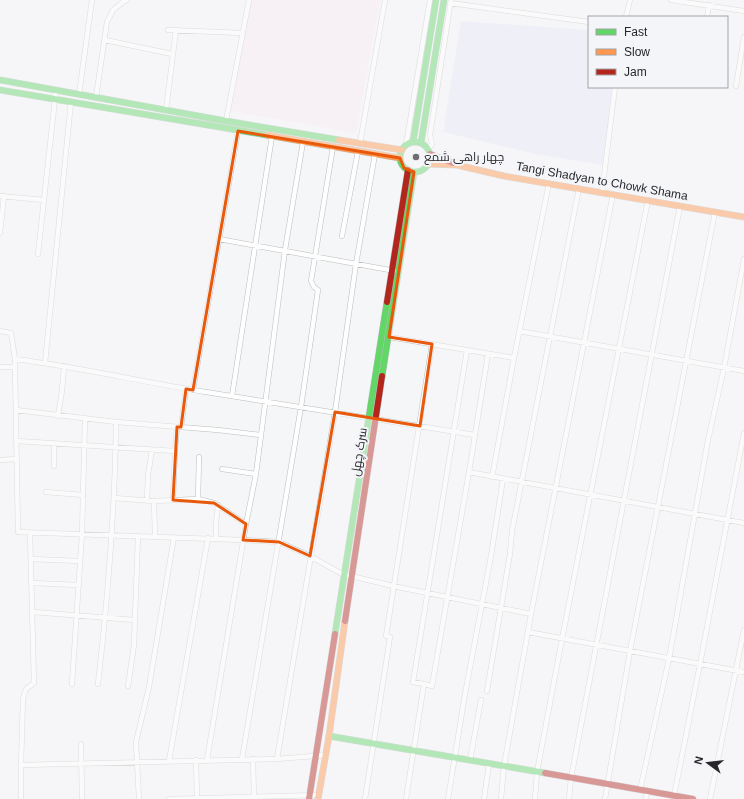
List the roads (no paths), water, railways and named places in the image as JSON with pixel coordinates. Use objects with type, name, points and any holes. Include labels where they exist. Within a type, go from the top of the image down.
[{"type":"main road","points":[[413,142],[436,0]]},
{"type":"main road","points":[[421,143],[444,0]]},
{"type":"main road","points":[[0,80],[226,121],[402,150]]},
{"type":"main road","points":[[0,90],[400,158]]},
{"type":"main road","points":[[429,152],[428,164],[422,170],[411,171],[401,163],[400,158],[402,150],[406,145],[413,142],[421,143],[429,152],[456,165]]},
{"type":"main road","points":[[428,164],[456,165]]},
{"type":"main road","name":"Tangi Shadyan to Chowk Shama","points":[[456,165],[504,176],[744,217]]},
{"type":"main road","points":[[372,418],[392,270],[411,171]]},
{"type":"main road","name":"سرک چهل","points":[[319,797],[329,736],[348,576],[372,418],[389,337],[399,272],[411,171]]},
{"type":"main road","points":[[309,797],[348,576]]},
{"type":"main road","points":[[329,736],[693,799]]},
{"type":"street","points":[[79,94],[92,0]]},
{"type":"street","points":[[96,97],[107,22],[113,10],[127,0]]},
{"type":"street","points":[[226,121],[249,0]]},
{"type":"street","points":[[360,143],[384,0]]},
{"type":"street","points":[[406,145],[430,0]]},
{"type":"street","points":[[626,16],[630,0]]},
{"type":"street","points":[[671,0],[693,4],[704,3],[744,11]]},
{"type":"street","points":[[429,152],[432,144],[430,135],[451,2],[588,22]]},
{"type":"street","points":[[704,3],[707,16]]},
{"type":"street","points":[[168,30],[242,33]]},
{"type":"street","points":[[166,110],[176,30]]},
{"type":"street","points":[[736,86],[744,37]]},
{"type":"street","points":[[105,40],[172,54]]},
{"type":"street","points":[[602,192],[615,88]]},
{"type":"street","points":[[38,254],[56,90]]},
{"type":"street","points":[[46,363],[71,102]]},
{"type":"street","points":[[192,390],[238,131]]},
{"type":"street","points":[[232,396],[254,244],[272,136]]},
{"type":"street","points":[[207,760],[243,540],[256,474],[266,401],[272,336],[303,142]]},
{"type":"street","points":[[242,759],[301,407],[318,290],[314,287],[311,281],[314,256],[333,147]]},
{"type":"street","points":[[342,236],[358,151]]},
{"type":"street","points":[[277,759],[335,412],[356,264],[375,154]]},
{"type":"street","points":[[492,477],[519,331],[549,183]]},
{"type":"street","points":[[487,691],[510,554],[512,531],[579,188]]},
{"type":"street","points":[[500,799],[504,766],[531,614],[613,194]]},
{"type":"street","points":[[0,233],[2,196],[44,200]]},
{"type":"street","points":[[535,799],[537,772],[589,495],[648,200]]},
{"type":"street","points":[[569,799],[571,778],[680,206]]},
{"type":"street","points":[[605,799],[606,784],[630,651],[715,212]]},
{"type":"street","points":[[219,239],[254,244],[399,272]]},
{"type":"street","points":[[646,799],[643,790],[708,440],[724,368],[744,259]]},
{"type":"street","points":[[0,331],[11,333],[15,359],[18,531],[20,533],[208,538],[279,542],[348,576],[531,614]]},
{"type":"street","points":[[519,331],[744,371]]},
{"type":"street","points":[[389,337],[514,358]]},
{"type":"street","points":[[365,799],[390,637],[386,636],[393,586],[432,344]]},
{"type":"street","points":[[467,350],[413,682],[432,686],[488,354]]},
{"type":"street","points":[[15,359],[64,366],[192,390],[475,435]]},
{"type":"street","points":[[58,416],[64,366]]},
{"type":"street","points":[[0,367],[15,367]]},
{"type":"street","points":[[173,500],[175,451],[186,389]]},
{"type":"street","points":[[16,410],[85,419],[218,430],[261,436]]},
{"type":"street","points":[[72,684],[82,534],[85,419]]},
{"type":"street","points":[[98,684],[106,618],[112,535],[116,422]]},
{"type":"street","points":[[674,796],[744,433]]},
{"type":"street","points":[[17,440],[54,444],[175,451]]},
{"type":"street","points":[[54,444],[54,466]]},
{"type":"street","points":[[148,501],[148,475],[152,450]]},
{"type":"street","points":[[198,499],[200,457]]},
{"type":"street","points":[[0,460],[17,459]]},
{"type":"street","points":[[222,469],[256,474]]},
{"type":"street","points":[[469,472],[744,524]]},
{"type":"street","points":[[448,799],[503,479]]},
{"type":"street","points":[[46,492],[83,495]]},
{"type":"street","points":[[114,498],[148,501],[198,499],[218,505],[246,524]]},
{"type":"street","points":[[154,501],[155,537]]},
{"type":"street","points":[[216,539],[218,505]]},
{"type":"street","points":[[21,799],[23,699],[26,689],[34,683],[30,533]]},
{"type":"street","points":[[128,686],[134,644],[138,536]]},
{"type":"street","points":[[139,799],[136,742],[149,687],[174,537]]},
{"type":"street","points":[[169,761],[208,538]]},
{"type":"street","points":[[31,559],[80,561]]},
{"type":"street","points":[[32,583],[79,585]]},
{"type":"street","points":[[33,612],[135,620]]},
{"type":"street","points":[[710,799],[744,630]]},
{"type":"street","points":[[528,632],[744,672]]},
{"type":"street","points":[[406,799],[424,684]]},
{"type":"street","points":[[470,760],[481,700]]},
{"type":"street","points":[[81,744],[82,799]]},
{"type":"street","points":[[21,765],[277,759],[326,754]]},
{"type":"street","points":[[253,759],[254,798]]},
{"type":"street","points":[[196,760],[197,799]]},
{"type":"street","points":[[484,799],[490,764]]},
{"type":"street","points":[[169,799],[319,797]]},
{"type":"place","name":"چهار راهی شمع","points":[[416,157]]}]
